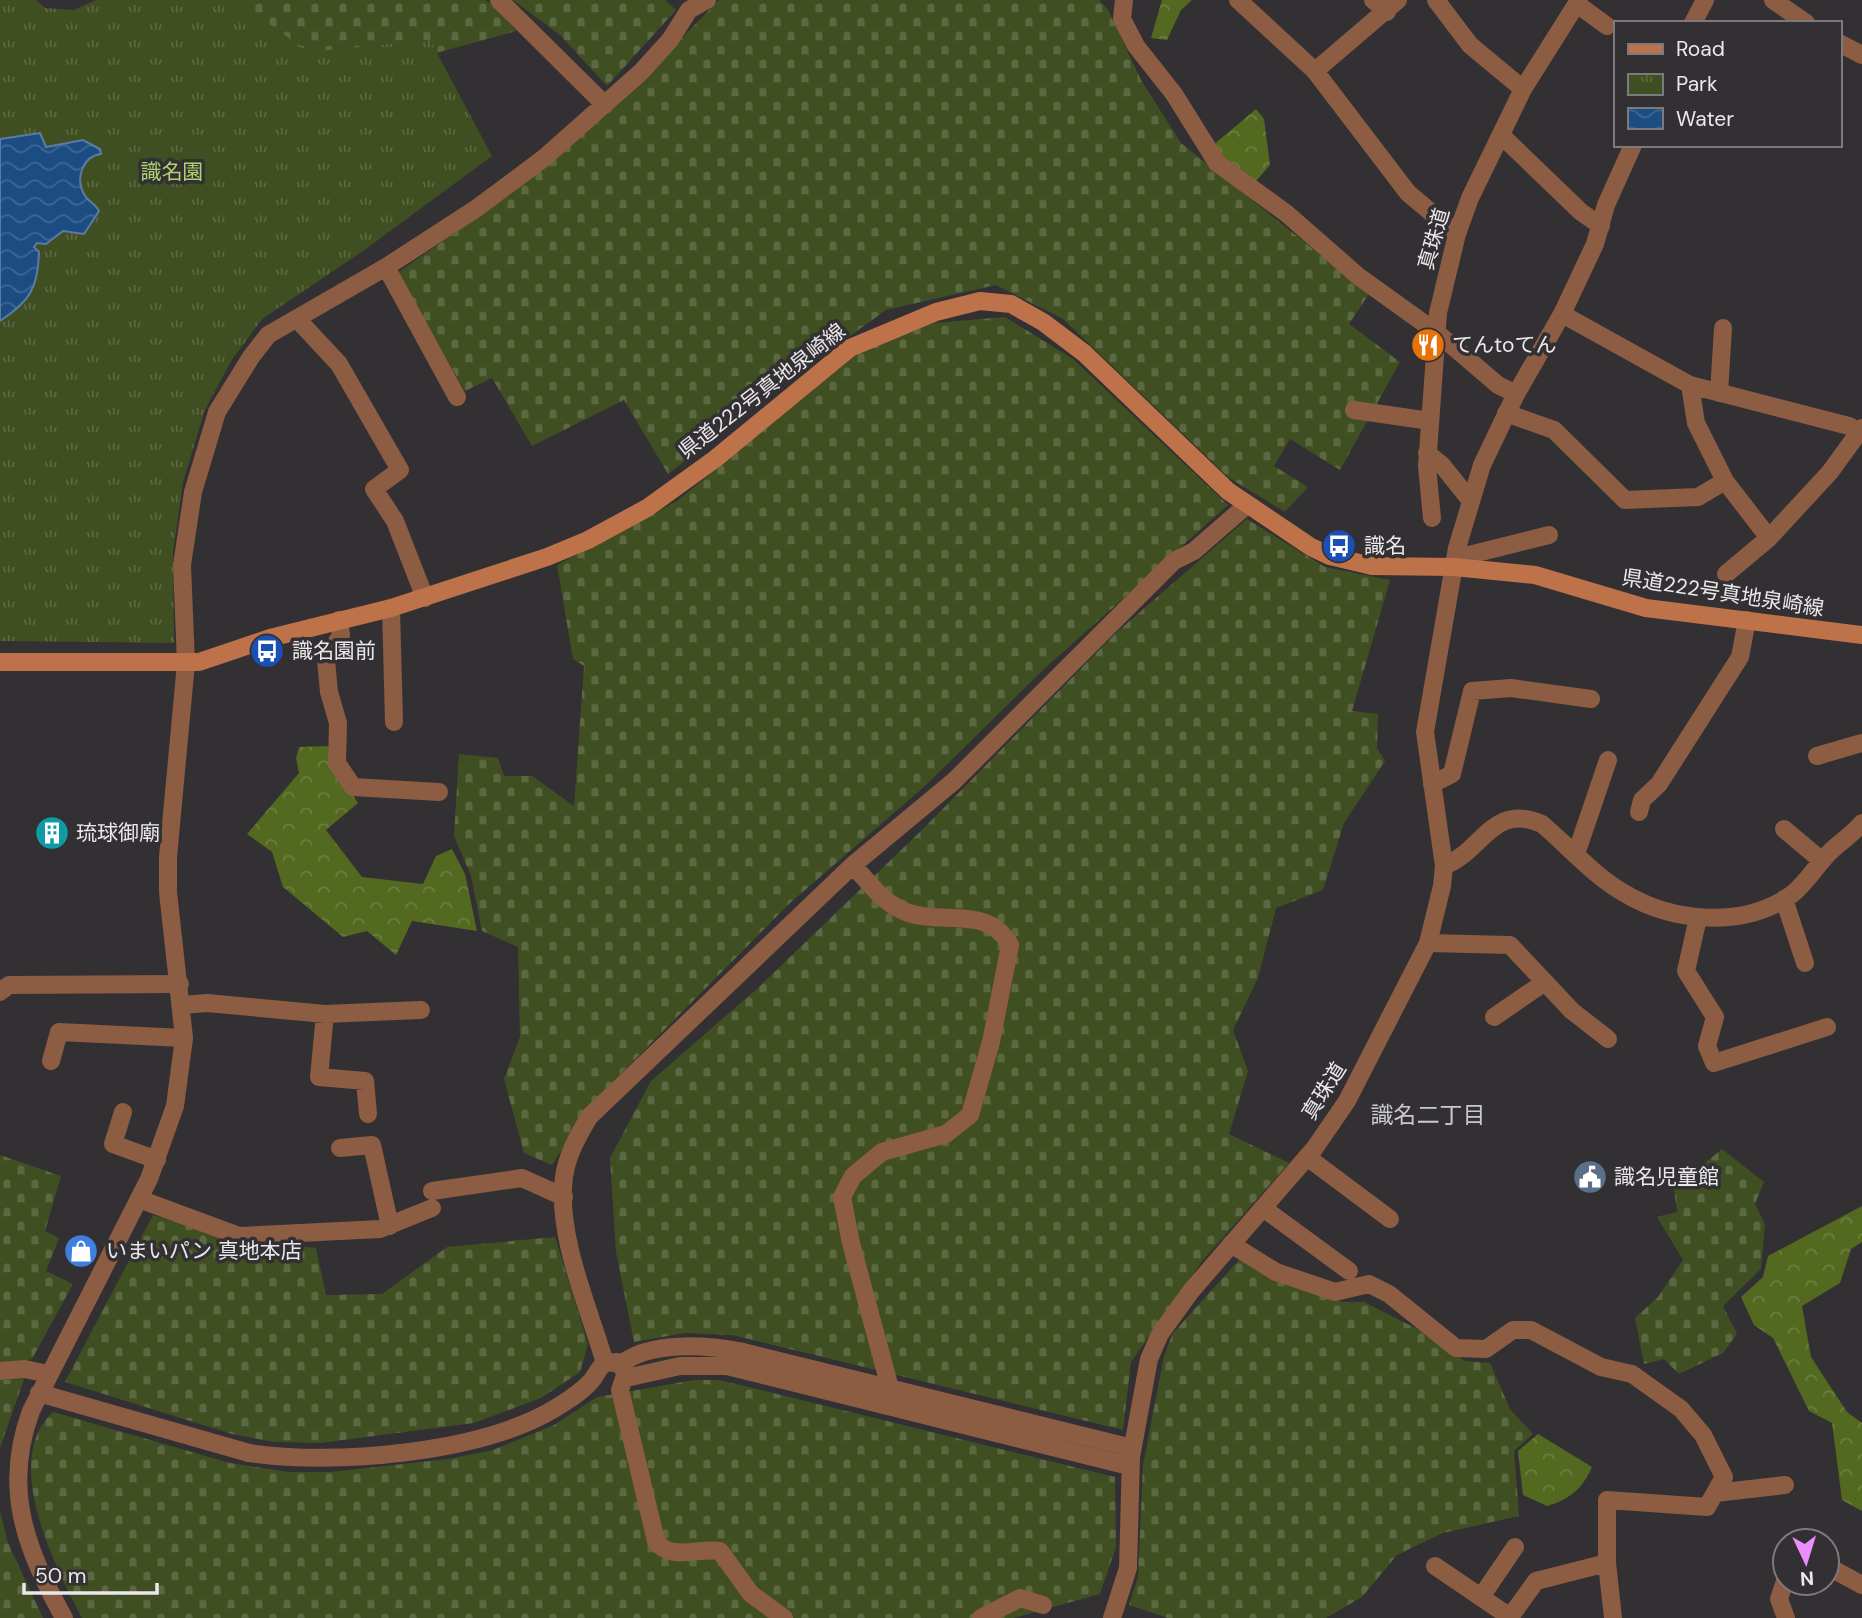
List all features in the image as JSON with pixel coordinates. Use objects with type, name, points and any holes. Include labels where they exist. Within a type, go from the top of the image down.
[{"type":"main road","name":"県道222号真地泉崎線","points":[[0,662],[199,662],[339,620],[425,598],[547,557],[617,524],[715,459],[850,348],[876,335],[968,302],[1011,304],[1043,322],[1084,353],[1228,491],[1311,547],[1348,562],[1372,566],[1454,567],[1535,575],[1646,608],[1862,635]]},
{"type":"street","points":[[499,0],[605,105]]},
{"type":"street","points":[[64,1618],[28,1544],[17,1495],[20,1438],[48,1374],[139,1199],[157,1160],[175,1106],[184,1038],[168,892],[168,857],[186,663],[181,565],[192,492],[202,452],[218,412],[251,357],[268,335],[386,267],[477,208],[544,158],[605,105],[670,40],[684,5],[707,0]]},
{"type":"street","points":[[1124,0],[1122,19],[1136,46],[1174,94],[1217,163],[1286,213],[1358,276],[1436,332],[1498,385],[1516,394]]},
{"type":"street","points":[[1238,0],[1315,71],[1408,193],[1457,234]]},
{"type":"street","points":[[1436,0],[1470,45],[1523,89]]},
{"type":"street","points":[[1694,21],[1705,0]]},
{"type":"street","points":[[1773,0],[1803,21]]},
{"type":"street","points":[[1578,2],[1607,26]]},
{"type":"street","name":"真珠道","points":[[1432,518],[1427,453],[1436,332],[1457,234],[1469,198],[1523,89],[1578,2]]},
{"type":"street","points":[[1315,71],[1386,4]]},
{"type":"street","points":[[1841,44],[1862,55]]},
{"type":"street","points":[[1501,135],[1581,212],[1601,226]]},
{"type":"street","name":"真珠道","points":[[1112,1618],[1128,1568],[1131,1457],[1149,1359],[1160,1334],[1231,1244],[1307,1157],[1348,1101],[1428,943],[1442,886],[1444,866],[1425,732],[1458,544],[1482,465],[1516,394],[1562,314],[1632,147]]},
{"type":"street","points":[[386,267],[457,397]]},
{"type":"street","points":[[1562,314],[1690,385],[1860,430],[1830,472],[1769,538],[1726,574]]},
{"type":"street","points":[[297,319],[339,364],[400,470],[374,489],[395,521],[425,598]]},
{"type":"street","points":[[1719,393],[1723,328]]},
{"type":"street","points":[[1690,385],[1696,423],[1725,481],[1769,538]]},
{"type":"street","points":[[1354,410],[1430,421]]},
{"type":"street","points":[[1506,413],[1554,430],[1625,500],[1698,497],[1725,481]]},
{"type":"street","points":[[1427,453],[1442,465],[1470,500]]},
{"type":"street","points":[[783,1618],[751,1594],[720,1551],[672,1553],[660,1547],[656,1541],[617,1368],[566,1232],[563,1178],[572,1146],[589,1117],[853,865],[954,781],[1174,561],[1194,551],[1247,505]]},
{"type":"street","points":[[1454,567],[1469,555],[1549,535]]},
{"type":"street","points":[[391,608],[394,722]]},
{"type":"street","points":[[339,620],[341,635],[326,660],[329,692],[338,723],[337,763],[353,787],[439,792]]},
{"type":"street","points":[[1639,812],[1642,800],[1659,784],[1740,657],[1747,620]]},
{"type":"street","points":[[1432,784],[1452,774],[1472,691],[1511,688],[1591,699]]},
{"type":"street","points":[[1817,755],[1862,743]]},
{"type":"street","points":[[1576,854],[1608,760]]},
{"type":"street","points":[[1444,866],[1457,862],[1496,823],[1529,818],[1542,824],[1622,892],[1650,907],[1698,918],[1743,914],[1793,893],[1862,823]]},
{"type":"street","points":[[1784,829],[1822,861]]},
{"type":"street","points":[[853,865],[883,899],[908,913],[982,921],[1002,930],[1010,945],[991,1042],[970,1115],[946,1134],[882,1152],[853,1176],[842,1197],[851,1243],[890,1388]]},
{"type":"street","points":[[1784,899],[1805,963]]},
{"type":"street","points":[[1698,918],[1686,971],[1715,1017],[1707,1046],[1714,1063],[1827,1027]]},
{"type":"street","points":[[1428,943],[1510,945],[1572,1011],[1608,1039]]},
{"type":"street","points":[[1494,1017],[1545,982]]},
{"type":"street","points":[[0,992],[9,985],[180,984]]},
{"type":"street","points":[[182,1004],[207,1003],[325,1014],[421,1010]]},
{"type":"street","points":[[325,1014],[319,1077],[365,1082],[368,1114]]},
{"type":"street","points":[[51,1061],[59,1032],[184,1038]]},
{"type":"street","points":[[123,1112],[113,1144],[157,1160]]},
{"type":"street","points":[[340,1147],[372,1145],[390,1226]]},
{"type":"street","points":[[1307,1157],[1390,1219]]},
{"type":"street","points":[[139,1199],[239,1236],[321,1234],[390,1226],[432,1200],[522,1178],[564,1197]]},
{"type":"street","points":[[1263,1208],[1349,1271]]},
{"type":"street","points":[[1231,1244],[1276,1272],[1335,1292],[1369,1284],[1389,1294],[1456,1348],[1486,1349],[1513,1330],[1531,1329],[1601,1367],[1632,1374],[1681,1409],[1703,1435],[1724,1477],[1707,1507],[1607,1500],[1607,1563],[1613,1618]]},
{"type":"street","points":[[39,1393],[249,1453],[289,1458],[329,1458],[453,1443],[509,1430],[569,1399],[595,1377],[617,1368],[628,1359],[661,1350],[721,1348],[1124,1446],[1131,1457],[1121,1464],[727,1366],[617,1368]]},
{"type":"street","points":[[0,1371],[34,1370],[48,1374]]},
{"type":"street","points":[[1715,1493],[1785,1485]]},
{"type":"street","points":[[1481,1597],[1515,1547]]},
{"type":"street","points":[[1435,1566],[1510,1616],[1536,1581],[1607,1563]]},
{"type":"street","points":[[1841,1574],[1862,1585]]},
{"type":"street","points":[[1780,1597],[1786,1618]]},
{"type":"street","points":[[981,1618],[1020,1598],[1043,1605]]},
{"type":"green space","name":"識名園","points":[[0,0],[36,0],[45,8],[74,10],[96,0],[236,0],[308,52],[430,40],[492,156],[363,251],[262,319],[231,361],[205,410],[183,482],[173,553],[174,643],[0,641]]},
{"type":"green space","points":[[234,0],[485,0],[494,5],[516,31],[429,55],[304,58]]},
{"type":"green space","points":[[513,0],[665,0],[676,10],[607,86],[561,36]]},
{"type":"green space","points":[[719,0],[1099,0],[1108,10],[1141,80],[1181,143],[1369,294],[1349,324],[1400,362],[1340,470],[1290,439],[1274,466],[1308,487],[1285,512],[1229,478],[1063,319],[996,285],[886,310],[790,379],[668,474],[624,400],[532,446],[492,378],[465,391],[397,273],[507,197],[609,113]]},
{"type":"green space","points":[[1162,0],[1192,0],[1181,10],[1167,40],[1151,38]]},
{"type":"green space","points":[[1256,109],[1264,119],[1270,165],[1256,181],[1220,159],[1212,146]]},
{"type":"green space","points":[[1005,317],[1073,359],[1228,505],[1043,670],[925,786],[790,903],[591,1104],[552,1165],[524,1153],[504,1079],[520,1037],[518,947],[482,931],[471,876],[454,836],[459,754],[498,758],[504,776],[532,776],[574,806],[584,666],[573,659],[557,565],[677,501],[861,351],[934,323]]},
{"type":"green space","points":[[1247,519],[1325,567],[1390,580],[1352,711],[1378,714],[1377,748],[1385,761],[1344,823],[1323,890],[1276,908],[1258,978],[1233,1030],[1248,1071],[1229,1134],[1289,1163],[1203,1260],[1131,1362],[1123,1430],[732,1335],[685,1333],[634,1342],[616,1252],[610,1158],[651,1081],[759,987],[924,828],[1117,632]]},
{"type":"green space","points":[[330,746],[336,770],[358,803],[326,830],[362,877],[423,884],[436,856],[452,849],[465,874],[477,931],[412,921],[396,955],[367,931],[343,937],[283,887],[272,852],[247,834],[299,773],[296,758],[299,747]]},
{"type":"green space","points":[[1722,1149],[1764,1182],[1755,1204],[1765,1224],[1761,1269],[1723,1306],[1737,1334],[1723,1353],[1679,1374],[1664,1359],[1644,1364],[1635,1318],[1658,1297],[1683,1260],[1657,1217],[1677,1212],[1674,1188]]},
{"type":"green space","points":[[0,1155],[61,1176],[45,1231],[59,1238],[46,1271],[73,1284],[32,1359],[0,1365]]},
{"type":"green space","points":[[1862,1206],[1862,1242],[1851,1249],[1840,1283],[1802,1306],[1811,1357],[1847,1412],[1862,1423],[1862,1511],[1842,1500],[1832,1423],[1809,1411],[1773,1338],[1754,1325],[1741,1297],[1763,1277],[1768,1256]]},
{"type":"green space","points":[[153,1215],[238,1241],[316,1248],[326,1295],[382,1294],[447,1247],[555,1237],[588,1344],[580,1372],[541,1398],[474,1423],[320,1443],[274,1442],[232,1434],[65,1382]]},
{"type":"green space","points":[[1239,1260],[1281,1281],[1343,1302],[1364,1302],[1427,1334],[1465,1361],[1490,1363],[1510,1409],[1533,1434],[1514,1451],[1519,1516],[1443,1533],[1397,1555],[1362,1597],[1326,1618],[1168,1618],[1129,1605],[1138,1577],[1143,1465],[1164,1356],[1173,1333]]},
{"type":"green space","points":[[24,1379],[0,1448],[0,1380]]},
{"type":"green space","points":[[694,1380],[718,1380],[749,1387],[1115,1477],[1116,1547],[1100,1594],[1013,1618],[82,1618],[47,1544],[32,1486],[32,1458],[38,1433],[53,1412],[230,1463],[289,1472],[331,1472],[448,1459],[493,1450],[554,1425],[597,1397]]},
{"type":"green space","points":[[1538,1434],[1592,1467],[1574,1492],[1547,1506],[1523,1495],[1518,1451]]},
{"type":"green space","points":[[0,1511],[8,1543],[43,1618],[0,1618]]},
{"type":"water","points":[[40,133],[46,147],[83,140],[100,149],[101,154],[85,163],[80,181],[85,196],[99,211],[84,234],[63,231],[46,244],[37,243],[34,247],[39,252],[34,284],[19,307],[0,321],[0,139]]},
{"type":"place","name":"てんtoてん","points":[[1428,345]]},
{"type":"place","name":"識名","points":[[1339,546]]},
{"type":"place","name":"識名園前","points":[[267,651]]},
{"type":"place","name":"琉球御廟","points":[[52,833]]},
{"type":"place","name":"識名児童館","points":[[1590,1177]]},
{"type":"place","name":"いまいパン 真地本店","points":[[81,1251]]},
{"type":"district","name":"識名二丁目","points":[[1428,1115]]}]
